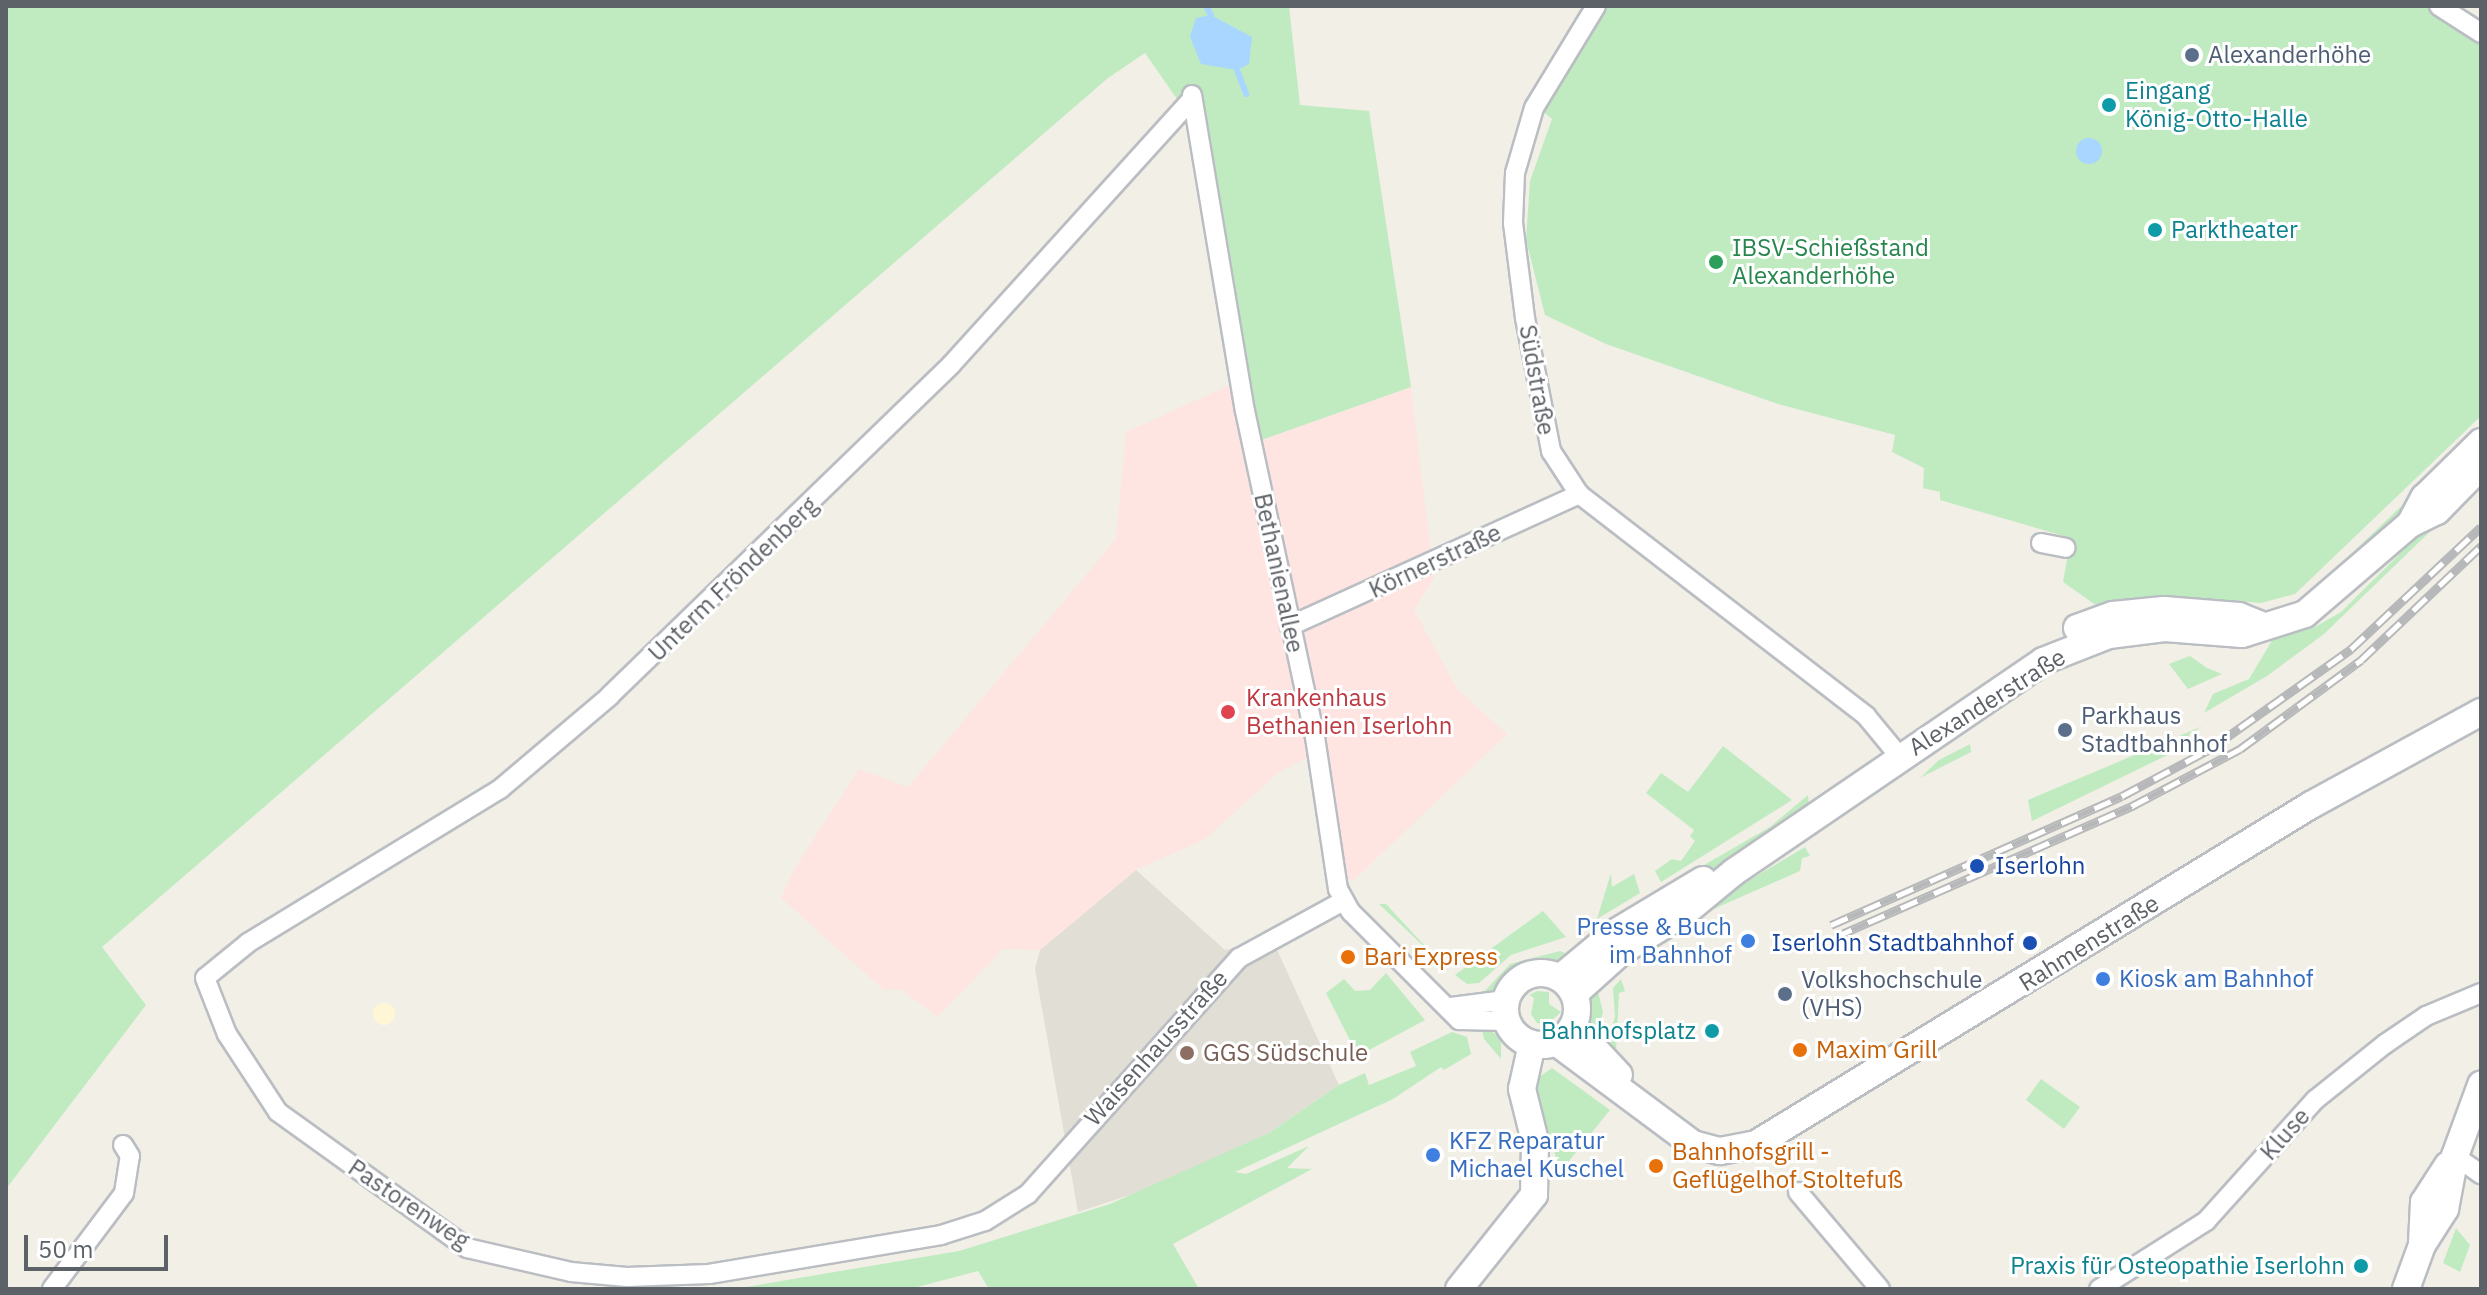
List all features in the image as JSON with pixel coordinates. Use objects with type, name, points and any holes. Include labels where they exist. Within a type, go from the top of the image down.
[{"type":"main road","name":"Alexanderstraße","points":[[2410,524],[2424,498],[2481,442]]},
{"type":"main road","name":"Alexanderstraße","points":[[1567,986],[1683,914],[1734,872],[1900,757],[1939,718],[2003,668],[2090,622],[2164,610],[2239,616],[2261,625],[2305,614],[2410,524],[2437,511],[2481,466]]},
{"type":"main road","name":"Rahmenstraße","points":[[2446,729],[2481,699]]},
{"type":"main road","name":"Rahmenstraße","points":[[1532,1028],[1701,1147],[1730,1151],[1756,1144],[2311,805],[2481,712]]},
{"type":"main road","points":[[1459,1289],[1531,1201],[1537,1183],[1534,1158],[1506,1089],[1532,1028],[1515,984],[1531,975],[1567,986],[1577,1010],[1532,1028]]},
{"type":"main road","points":[[2406,1289],[2422,1245],[2445,1209],[2455,1156],[2481,1085]]},
{"type":"street","name":"Südstraße","points":[[1596,6],[1534,108],[1515,173],[1513,223],[1542,424],[1560,469],[1579,494],[1866,716],[1900,757]]},
{"type":"street","points":[[2439,6],[2481,33]]},
{"type":"street","name":"Bethanienallee","points":[[1192,97],[1245,411],[1320,768],[1333,870],[1343,901],[1418,980],[1451,1007],[1532,1028]]},
{"type":"street","name":"Unterm Fröndenberg","points":[[205,978],[248,943],[500,789],[610,696],[951,365],[1192,97]]},
{"type":"street","name":"Alexanderstraße","points":[[2459,489],[2481,453]]},
{"type":"street","name":"Körnerstraße","points":[[1290,626],[1579,494]]},
{"type":"street","points":[[2041,543],[2066,548]]},
{"type":"street","name":"Waisenhausstraße","points":[[1028,1194],[1223,973],[1273,935],[1343,901]]},
{"type":"street","name":"Pastorenweg","points":[[205,978],[227,1034],[278,1112],[467,1248],[571,1272],[627,1277],[709,1274],[941,1235],[985,1221],[1028,1194]]},
{"type":"street","name":"Kluse","points":[[2099,1289],[2206,1221],[2315,1100],[2385,1044],[2426,1016],[2481,993]]},
{"type":"street","points":[[52,1289],[124,1193],[130,1156],[123,1145]]},
{"type":"street","points":[[2455,1156],[2481,1174]]},
{"type":"street","points":[[1798,1192],[1880,1289]]},
{"type":"shaded area","name":"Krankenhaus Bethanien Iserlohn","points":[[1230,385],[1243,447],[1411,387],[1434,578],[1414,610],[1457,689],[1507,734],[1353,881],[1333,870],[1311,756],[1278,773],[1205,839],[1136,870],[1040,950],[1003,949],[938,1017],[900,989],[884,990],[781,898],[793,871],[859,769],[908,787],[1116,539],[1126,432]]},
{"type":"shaded area","name":"GGS Südschule","points":[[1136,870],[1225,950],[1272,939],[1339,1085],[1269,1133],[1163,1184],[1078,1212],[1035,969],[1040,950]]},
{"type":"green space","points":[[6,6],[1289,6],[1300,105],[1369,111],[1411,387],[1242,447],[1184,109],[1145,53],[1108,78],[102,947],[146,1005],[6,1189]]},
{"type":"green space","points":[[1601,6],[2430,6],[2481,37],[2481,416],[2295,594],[2261,603],[2173,596],[2100,608],[2063,582],[2071,538],[1940,500],[1940,492],[1923,488],[1924,468],[1892,452],[1895,435],[1778,404],[1606,344],[1545,315],[1526,240],[1530,181],[1552,119],[1539,108]]},
{"type":"green space","points":[[2416,492],[2421,495],[2356,558],[2329,583],[2325,579]]},
{"type":"green space","points":[[2440,514],[2442,520],[2324,634],[2267,676],[2204,713],[2213,694],[2249,679],[2273,639],[2315,627],[2341,612]]},
{"type":"green space","points":[[2190,656],[2222,674],[2188,689],[2169,664]]},
{"type":"green space","points":[[2203,726],[2189,734],[2192,743],[2032,821],[2028,800]]},
{"type":"green space","points":[[1970,744],[1971,752],[1920,778],[1939,760]]},
{"type":"green space","points":[[1723,746],[1792,800],[1661,882],[1655,871],[1672,859],[1681,861],[1695,841],[1690,836],[1694,830],[1646,793],[1661,773],[1688,792]]},
{"type":"green space","points":[[1808,795],[1809,806],[1742,852],[1674,892],[1666,887],[1770,827]]},
{"type":"green space","points":[[1805,847],[1810,856],[1802,858],[1800,871],[1666,930]]},
{"type":"green space","points":[[1611,873],[1612,887],[1634,874],[1640,893],[1597,919]]},
{"type":"green space","points":[[1379,904],[1386,904],[1436,958]]},
{"type":"green space","points":[[1543,911],[1566,937],[1511,955],[1479,983],[1467,984],[1455,975]]},
{"type":"green space","points":[[1560,951],[1573,956],[1552,967],[1525,971],[1494,993],[1482,994],[1510,964]]},
{"type":"green space","points":[[1386,973],[1425,1020],[1358,1056],[1326,993],[1344,979],[1355,991],[1370,990]]},
{"type":"green space","points":[[1621,979],[1625,991],[1619,993],[1616,1051],[1609,1040],[1615,1016],[1613,988]]},
{"type":"green space","points":[[1596,984],[1603,1012],[1595,1040],[1585,1021],[1587,999]]},
{"type":"green space","points":[[1537,991],[1549,992],[1549,1004],[1561,1012],[1547,1025],[1537,1023],[1531,1014],[1534,998],[1529,995]]},
{"type":"green space","points":[[1489,1029],[1501,1039],[1501,1059],[1484,1039],[1482,1030]]},
{"type":"green space","points":[[1452,1032],[1467,1037],[1471,1054],[1444,1070],[1441,1067],[1393,1099],[1235,1172],[1246,1174],[1309,1146],[1287,1168],[1312,1169],[1173,1244],[1199,1289],[989,1289],[978,1271],[910,1289],[734,1289],[959,1251],[1110,1204],[1269,1133],[1339,1085],[1365,1073],[1369,1085],[1416,1066],[1410,1052]]},
{"type":"green space","points":[[1552,1068],[1610,1110],[1560,1172],[1537,1092],[1538,1078]]},
{"type":"green space","points":[[2041,1079],[2080,1107],[2064,1129],[2026,1100]]},
{"type":"green space","points":[[2456,1228],[2470,1245],[2460,1272],[2443,1263]]},
{"type":"sand","points":[[384,1003],[392,1006],[395,1014],[392,1022],[384,1025],[376,1022],[373,1014],[376,1006]]},
{"type":"water","points":[[1211,15],[1252,37],[1249,64],[1237,70],[1201,64],[1190,37],[1196,18]]},
{"type":"water","points":[[2089,138],[2098,142],[2102,151],[2098,160],[2089,164],[2080,160],[2076,151],[2080,142]]},
{"type":"waterway","points":[[1206,6],[1211,15]]},
{"type":"waterway","points":[[1237,70],[1246,94]]},
{"type":"railway","points":[[1831,925],[2122,796],[2210,749],[2351,649],[2481,527]]},
{"type":"railway","points":[[1835,937],[2132,806],[2240,749],[2361,660],[2481,546]]},
{"type":"place","name":"Alexanderhöhe","points":[[2192,55]]},
{"type":"place","name":"Eingang König-Otto-Halle","points":[[2109,105]]},
{"type":"place","name":"Parktheater","points":[[2155,230]]},
{"type":"place","name":"IBSV-Schießstand Alexanderhöhe","points":[[1716,262]]},
{"type":"place","name":"Krankenhaus Bethanien Iserlohn","points":[[1228,712]]},
{"type":"place","name":"Parkhaus Stadtbahnhof","points":[[2065,730]]},
{"type":"place","name":"Iserlohn","points":[[1977,866]]},
{"type":"place","name":"Presse & Buch im Bahnhof","points":[[1748,941]]},
{"type":"place","name":"Iserlohn Stadtbahnhof","points":[[2030,943]]},
{"type":"place","name":"Bari Express","points":[[1348,957]]},
{"type":"place","name":"Kiosk am Bahnhof","points":[[2103,979]]},
{"type":"place","name":"Volkshochschule (VHS)","points":[[1785,994]]},
{"type":"place","name":"Bahnhofsplatz","points":[[1712,1031]]},
{"type":"place","name":"Maxim Grill","points":[[1800,1050]]},
{"type":"place","name":"GGS Südschule","points":[[1187,1053]]},
{"type":"place","name":"KFZ Reparatur Michael Kuschel","points":[[1433,1155]]},
{"type":"place","name":"Bahnhofsgrill - Geflügelhof Stoltefuß","points":[[1656,1166]]},
{"type":"place","name":"Praxis für Osteopathie Iserlohn","points":[[2361,1266]]}]
